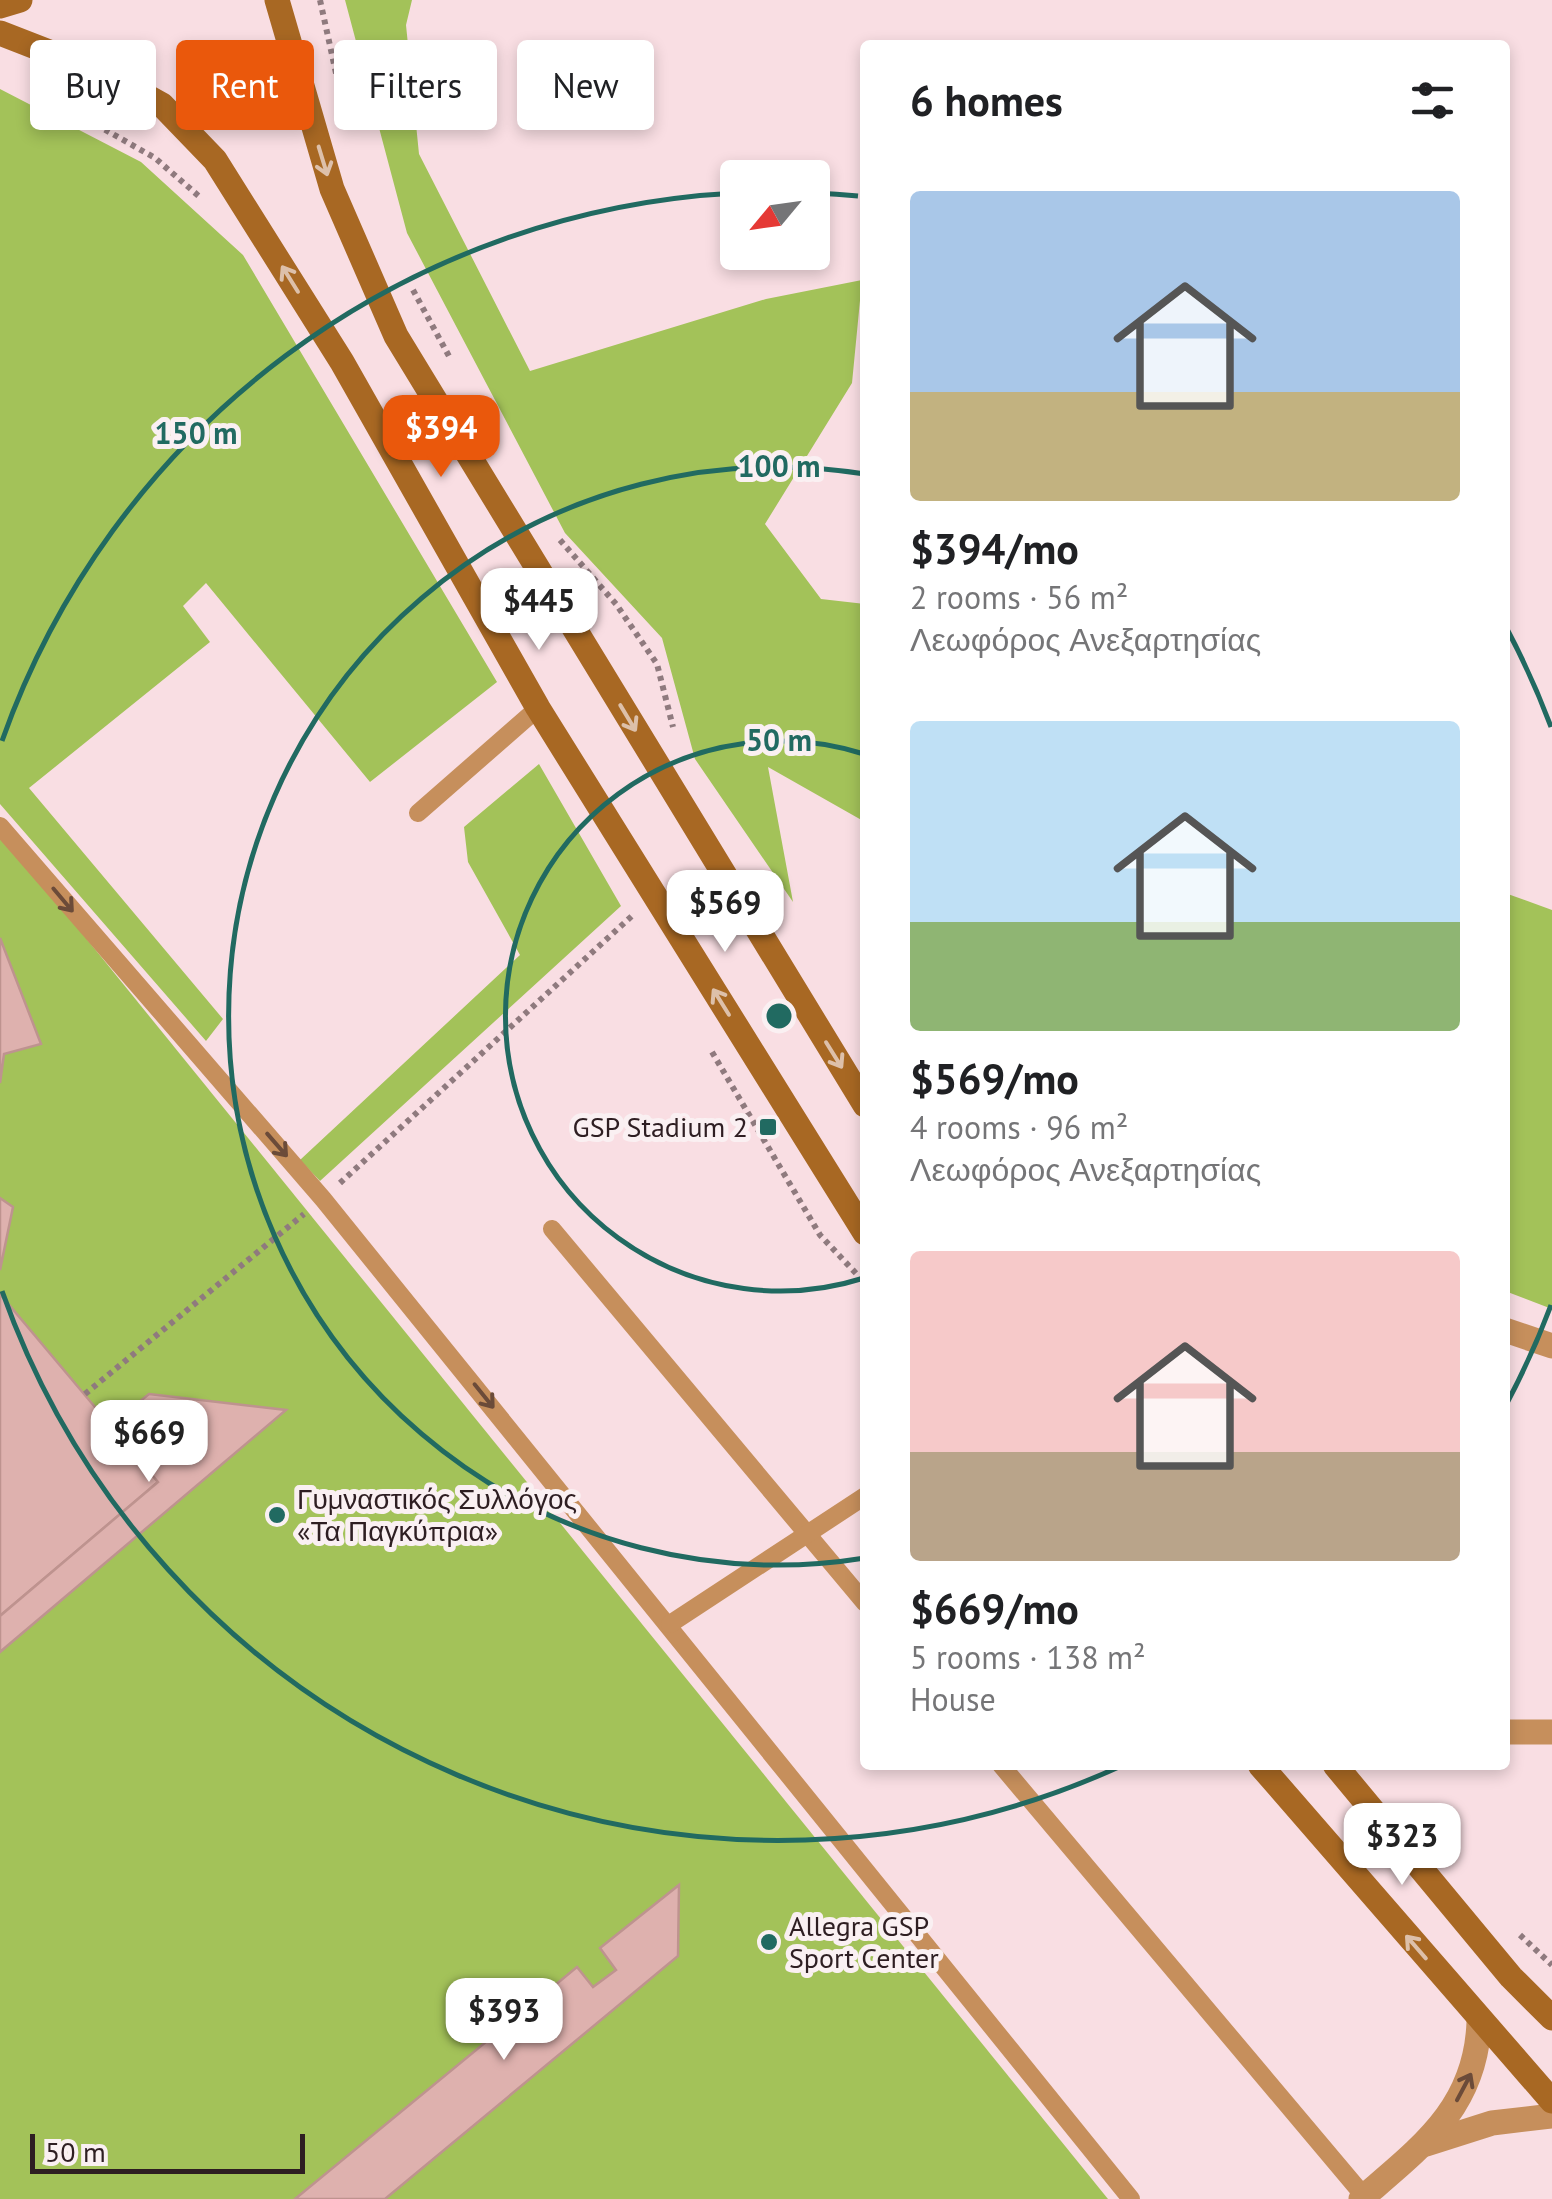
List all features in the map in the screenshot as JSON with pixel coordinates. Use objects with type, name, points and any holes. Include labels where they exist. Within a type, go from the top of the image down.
[{"type":"main road","points":[[0,6],[20,0]]},
{"type":"main road","points":[[277,0],[332,189],[396,336],[860,1097]]},
{"type":"main road","points":[[0,33],[108,76],[162,104],[215,160],[342,362],[538,708],[860,1225]]},
{"type":"main road","points":[[1264,1770],[1552,2101]]},
{"type":"main road","points":[[1339,1770],[1511,1976],[1552,2018]]},
{"type":"street","points":[[1510,1332],[1552,1346]]},
{"type":"street","points":[[1510,1732],[1552,1732]]},
{"type":"street","points":[[1511,1976],[1552,1994]]},
{"type":"street","points":[[1362,2198],[1426,2144],[1474,2068],[1480,2022]]},
{"type":"street","points":[[1426,2144],[1492,2122],[1552,2116]]},
{"type":"lane","points":[[418,812],[538,708]]},
{"type":"lane","points":[[0,826],[323,1198],[1131,2199]]},
{"type":"lane","points":[[552,1229],[860,1597]]},
{"type":"lane","points":[[670,1624],[860,1499]]},
{"type":"lane","points":[[1005,1770],[1362,2198]]},
{"type":"path","points":[[320,0],[334,62]]},
{"type":"path","points":[[105,130],[156,158],[206,203]]},
{"type":"path","points":[[405,275],[456,369]]},
{"type":"path","points":[[549,522],[616,604],[657,664],[674,730]]},
{"type":"path","points":[[84,1394],[323,1198],[645,904],[664,911]]},
{"type":"green space","points":[[345,0],[412,0],[406,25],[408,40],[356,40]]},
{"type":"green space","points":[[0,89],[30,105],[30,130],[79,130],[141,162],[243,255],[497,682],[370,782],[206,583],[183,606],[210,642],[29,788],[223,1019],[206,1041],[0,804]]},
{"type":"green space","points":[[380,130],[417,130],[419,154],[530,371],[766,299],[860,280],[852,383],[765,524],[821,599],[860,603],[860,819],[768,767],[793,902],[695,759],[662,638],[565,533],[407,233]]},
{"type":"green space","points":[[539,764],[621,906],[320,1181],[300,1160],[520,955],[468,862],[464,827]]},
{"type":"green space","name":"Γυμναστικός Συλλόγος «Τα Παγκύπρια»","points":[[0,832],[1108,2199],[0,2199]]},
{"type":"green space","points":[[1510,895],[1552,910],[1552,1309],[1510,1293]]},
{"type":"building","points":[[0,938],[41,1044],[4,1054],[0,1083]]},
{"type":"building","points":[[0,1198],[13,1207],[0,1270]]},
{"type":"building","points":[[0,1294],[158,1482],[0,1616]]},
{"type":"building","points":[[149,1394],[286,1410],[0,1652],[0,1616],[158,1482],[111,1425]]},
{"type":"building","points":[[679,1885],[678,1956],[385,2199],[295,2199],[577,1967],[593,1987],[616,1970],[600,1948]]},
{"type":"place","name":"GSP Stadium 2","points":[[768,1127]]},
{"type":"place","name":"Γυμναστικός Συλλόγος «Τα Παγκύπρια»","points":[[277,1515]]},
{"type":"place","name":"Allegra GSP Sport Center","points":[[769,1942]]}]
